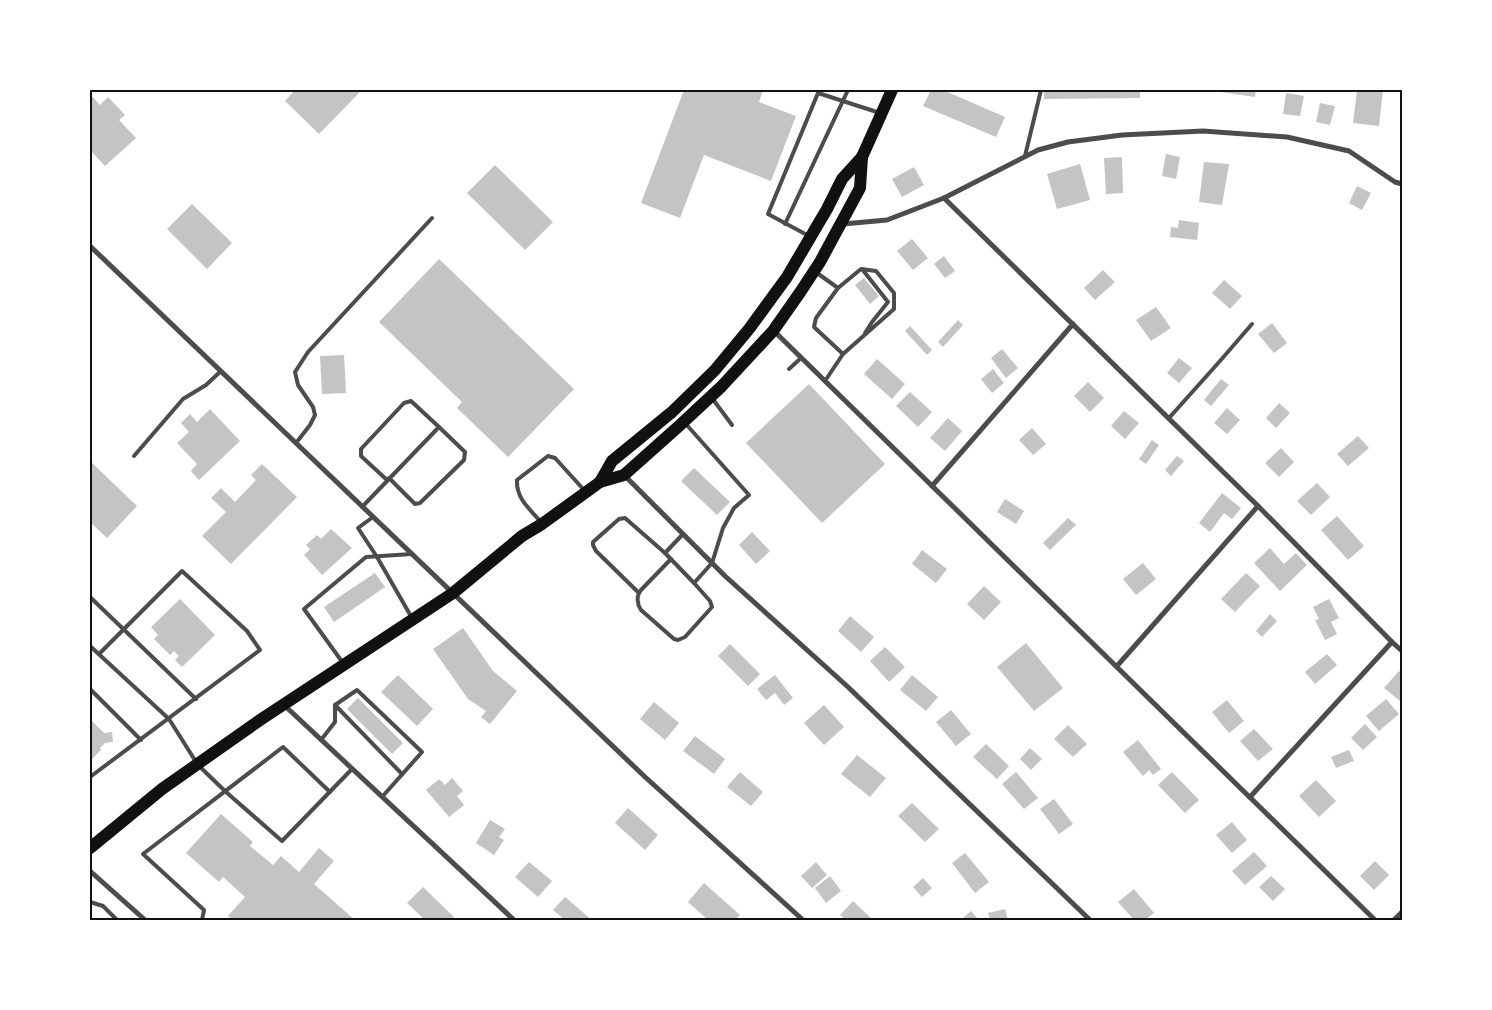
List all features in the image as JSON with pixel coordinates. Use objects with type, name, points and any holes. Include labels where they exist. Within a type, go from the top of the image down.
[{"type":"main road","points":[[600,482],[612,461],[672,412],[715,370],[749,329],[781,285],[811,237],[828,209],[842,178],[862,157],[892,90]]},
{"type":"main road","points":[[90,848],[162,789],[260,720],[453,593],[522,536],[542,524],[600,482],[624,475],[684,422],[773,331],[814,270],[860,188],[862,157]]},
{"type":"street","points":[[840,224],[887,220],[944,198],[1038,150],[1068,142],[1122,135],[1202,131],[1287,137],[1349,151],[1395,182],[1402,184]]},
{"type":"street","points":[[944,198],[1402,650]]},
{"type":"street","points":[[90,247],[644,776],[803,920]]},
{"type":"street","points":[[932,486],[1073,324]]},
{"type":"street","points":[[773,331],[1375,920]]},
{"type":"street","points":[[624,475],[712,563],[848,687],[1090,920]]},
{"type":"street","points":[[1117,666],[1258,506]]},
{"type":"street","points":[[1250,797],[1392,642]]},
{"type":"street","points":[[284,705],[514,920]]},
{"type":"street","points":[[90,871],[141,919]]},
{"type":"street","points":[[1394,920],[1402,912]]},
{"type":"lane","points":[[785,224],[848,90]]},
{"type":"lane","points":[[1024,156],[1041,90]]},
{"type":"lane","points":[[811,237],[768,214],[818,91],[882,114]]},
{"type":"lane","points":[[296,443],[315,415],[312,406],[298,385],[295,372],[308,352],[432,218]]},
{"type":"lane","points":[[861,269],[888,302],[863,337]]},
{"type":"lane","points":[[825,381],[843,354],[894,309],[894,293],[876,271],[861,269],[838,288],[816,318],[814,327],[843,354]]},
{"type":"lane","points":[[814,270],[838,288]]},
{"type":"lane","points":[[1169,418],[1252,324]]},
{"type":"lane","points":[[789,370],[801,358]]},
{"type":"lane","points":[[134,456],[183,399],[206,385],[221,371]]},
{"type":"lane","points":[[711,396],[732,425]]},
{"type":"lane","points":[[411,401],[439,427],[465,452],[464,460],[420,503],[414,504],[361,456],[361,449],[404,404],[411,401]]},
{"type":"lane","points":[[684,422],[749,495],[734,508],[723,528],[712,563],[694,583]]},
{"type":"lane","points":[[362,507],[439,427]]},
{"type":"lane","points":[[542,524],[521,498],[517,489],[517,480],[548,456],[556,458],[586,492]]},
{"type":"lane","points":[[373,517],[358,528],[413,620]]},
{"type":"lane","points":[[638,593],[596,551],[592,545],[593,542],[619,519],[625,518],[665,553],[671,559],[694,583],[707,597],[712,607],[685,637],[678,640],[670,636],[641,610],[638,602],[638,593],[671,559]]},
{"type":"lane","points":[[665,553],[683,534]]},
{"type":"lane","points":[[344,666],[304,609],[366,558],[412,554]]},
{"type":"lane","points":[[90,777],[260,650],[247,631],[182,571],[99,654]]},
{"type":"lane","points":[[90,597],[196,699]]},
{"type":"lane","points":[[90,646],[169,719],[198,765],[282,840],[352,769]]},
{"type":"lane","points":[[90,689],[141,740]]},
{"type":"lane","points":[[334,705],[357,690],[422,752],[382,797]]},
{"type":"lane","points":[[321,740],[335,722],[334,705]]},
{"type":"lane","points":[[334,705],[402,774]]},
{"type":"lane","points":[[202,920],[204,910],[144,854],[284,747],[330,792]]},
{"type":"lane","points":[[90,902],[103,906],[117,920]]},
{"type":"building","points":[[295,90],[362,90],[319,134],[285,101]]},
{"type":"building","points":[[684,90],[763,90],[759,102],[796,116],[771,181],[704,155],[680,218],[641,203]]},
{"type":"building","points":[[931,90],[943,90],[1005,117],[996,137],[923,106]]},
{"type":"building","points":[[1044,90],[1140,90],[1140,98],[1044,99]]},
{"type":"building","points":[[1214,90],[1256,90],[1255,97]]},
{"type":"building","points":[[1357,90],[1383,90],[1379,126],[1353,123]]},
{"type":"building","points":[[1286,93],[1304,96],[1300,116],[1283,114]]},
{"type":"building","points":[[90,94],[100,105],[108,97],[125,115],[119,120],[136,138],[105,166],[90,150]]},
{"type":"building","points":[[1320,103],[1335,106],[1330,125],[1316,122]]},
{"type":"building","points":[[1166,154],[1180,157],[1176,179],[1162,176]]},
{"type":"building","points":[[1122,157],[1123,193],[1106,194],[1104,158]]},
{"type":"building","points":[[1204,162],[1229,164],[1222,205],[1199,202]]},
{"type":"building","points":[[1080,164],[1090,200],[1057,209],[1047,174]]},
{"type":"building","points":[[495,165],[553,222],[525,250],[467,193]]},
{"type":"building","points":[[914,167],[924,185],[902,197],[892,179]]},
{"type":"building","points":[[1357,186],[1371,193],[1362,210],[1349,203]]},
{"type":"building","points":[[192,204],[232,243],[207,269],[167,229]]},
{"type":"building","points":[[1179,220],[1199,223],[1197,240],[1170,237],[1171,227],[1178,228]]},
{"type":"building","points":[[912,239],[928,258],[913,270],[897,251]]},
{"type":"building","points":[[944,256],[955,271],[945,278],[934,264]]},
{"type":"building","points":[[439,259],[574,389],[508,457],[457,408],[462,402],[379,322]]},
{"type":"building","points":[[1103,270],[1115,282],[1095,300],[1084,288]]},
{"type":"building","points":[[864,278],[879,296],[870,304],[855,285]]},
{"type":"building","points":[[1224,280],[1242,296],[1230,309],[1212,293]]},
{"type":"building","points":[[1156,307],[1171,328],[1151,341],[1136,320]]},
{"type":"building","points":[[958,320],[963,325],[943,347],[938,342]]},
{"type":"building","points":[[1272,323],[1287,343],[1274,353],[1258,334]]},
{"type":"building","points":[[910,326],[932,350],[927,355],[905,331]]},
{"type":"building","points":[[1002,349],[1018,368],[1006,378],[991,358]]},
{"type":"building","points":[[344,355],[346,393],[322,394],[320,356]]},
{"type":"building","points":[[1179,358],[1192,368],[1179,383],[1167,373]]},
{"type":"building","points":[[877,359],[905,384],[892,399],[864,374]]},
{"type":"building","points":[[993,369],[1004,383],[992,393],[981,379]]},
{"type":"building","points":[[1221,379],[1229,385],[1211,406],[1204,400]]},
{"type":"building","points":[[1088,382],[1104,398],[1090,412],[1074,396]]},
{"type":"building","points":[[809,384],[885,464],[822,523],[746,443]]},
{"type":"building","points":[[910,392],[932,412],[918,427],[896,406]]},
{"type":"building","points":[[1279,403],[1290,413],[1276,428],[1266,418]]},
{"type":"building","points":[[1227,408],[1240,420],[1227,434],[1214,423]]},
{"type":"building","points":[[210,409],[240,441],[199,480],[191,471],[197,464],[177,443],[189,432],[181,423],[190,414],[197,422]]},
{"type":"building","points":[[1124,411],[1139,423],[1125,439],[1111,426]]},
{"type":"building","points":[[948,418],[962,431],[945,451],[930,438]]},
{"type":"building","points":[[1032,428],[1046,444],[1033,455],[1019,440]]},
{"type":"building","points":[[1358,436],[1369,448],[1348,466],[1337,454]]},
{"type":"building","points":[[1152,440],[1159,445],[1146,464],[1139,459]]},
{"type":"building","points":[[1281,448],[1294,462],[1279,477],[1265,463]]},
{"type":"building","points":[[1177,456],[1184,461],[1171,476],[1165,470]]},
{"type":"building","points":[[90,461],[137,506],[107,538],[90,522]]},
{"type":"building","points":[[262,464],[297,497],[231,564],[202,536],[226,512],[211,498],[221,488],[235,502],[256,480],[251,475]]},
{"type":"building","points":[[694,468],[730,502],[717,515],[681,481]]},
{"type":"building","points":[[1317,483],[1330,497],[1311,515],[1297,501]]},
{"type":"building","points":[[1222,493],[1241,508],[1232,519],[1224,513],[1210,532],[1199,523]]},
{"type":"building","points":[[1005,499],[1024,511],[1016,524],[997,512]]},
{"type":"building","points":[[1337,516],[1364,546],[1348,560],[1321,530]]},
{"type":"building","points":[[1068,518],[1076,525],[1050,550],[1043,543]]},
{"type":"building","points":[[331,529],[352,548],[322,575],[304,555],[310,549],[306,545],[317,535],[321,539]]},
{"type":"building","points":[[752,532],[770,551],[756,564],[739,545]]},
{"type":"building","points":[[1270,548],[1284,564],[1296,553],[1307,565],[1280,591],[1254,563]]},
{"type":"building","points":[[922,550],[947,569],[936,583],[912,564]]},
{"type":"building","points":[[1143,563],[1156,579],[1136,595],[1123,579]]},
{"type":"building","points":[[375,573],[385,587],[334,622],[324,607]]},
{"type":"building","points":[[1246,573],[1260,586],[1235,612],[1221,599]]},
{"type":"building","points":[[984,586],[1001,602],[984,620],[967,604]]},
{"type":"building","points":[[180,599],[215,635],[182,667],[175,660],[179,656],[174,651],[170,655],[154,639],[158,635],[151,627]]},
{"type":"building","points":[[1329,599],[1339,618],[1331,622],[1337,634],[1325,640],[1315,620],[1319,619],[1313,607]]},
{"type":"building","points":[[1270,614],[1277,621],[1262,637],[1256,631]]},
{"type":"building","points":[[850,616],[874,637],[861,652],[838,631]]},
{"type":"building","points":[[463,628],[493,671],[517,691],[490,724],[481,717],[486,711],[468,699],[433,649]]},
{"type":"building","points":[[1026,643],[1063,688],[1034,711],[997,667]]},
{"type":"building","points":[[730,644],[760,674],[748,686],[718,656]]},
{"type":"building","points":[[885,647],[905,667],[889,682],[870,661]]},
{"type":"building","points":[[1327,654],[1337,665],[1315,684],[1305,672]]},
{"type":"building","points":[[1399,671],[1402,674],[1402,699],[1400,701],[1384,688]]},
{"type":"building","points":[[398,675],[433,709],[417,726],[381,692]]},
{"type":"building","points":[[775,675],[793,698],[784,705],[775,693],[766,700],[757,689]]},
{"type":"building","points":[[912,675],[938,697],[926,711],[900,690]]},
{"type":"building","points":[[358,698],[403,743],[392,754],[347,709]]},
{"type":"building","points":[[1386,699],[1399,714],[1379,731],[1366,716]]},
{"type":"building","points":[[1227,700],[1244,721],[1229,733],[1212,712]]},
{"type":"building","points":[[654,702],[679,723],[665,740],[640,719]]},
{"type":"building","points":[[824,705],[844,727],[824,745],[804,723]]},
{"type":"building","points":[[951,710],[971,734],[956,746],[936,722]]},
{"type":"building","points":[[90,719],[104,733],[112,732],[113,742],[105,743],[90,761]]},
{"type":"building","points":[[1365,724],[1377,737],[1363,750],[1351,738]]},
{"type":"building","points":[[1068,725],[1087,744],[1073,757],[1054,739]]},
{"type":"building","points":[[1254,729],[1273,749],[1258,761],[1240,741]]},
{"type":"building","points":[[695,736],[725,759],[714,774],[683,751]]},
{"type":"building","points":[[1138,740],[1161,769],[1153,775],[1149,770],[1143,776],[1123,752]]},
{"type":"building","points":[[986,744],[1009,766],[997,779],[973,757]]},
{"type":"building","points":[[1030,748],[1042,759],[1031,770],[1020,759]]},
{"type":"building","points":[[1349,750],[1354,761],[1336,768],[1331,757]]},
{"type":"building","points":[[857,755],[886,778],[870,797],[841,774]]},
{"type":"building","points":[[740,772],[763,792],[751,806],[727,787]]},
{"type":"building","points":[[1016,772],[1038,798],[1024,809],[1002,784]]},
{"type":"building","points":[[1172,772],[1199,800],[1185,813],[1158,785]]},
{"type":"building","points":[[452,778],[463,791],[457,796],[464,805],[449,817],[426,790],[439,779],[445,785]]},
{"type":"building","points":[[1316,780],[1336,801],[1319,817],[1299,796]]},
{"type":"building","points":[[1054,799],[1073,824],[1059,834],[1040,809]]},
{"type":"building","points":[[912,803],[939,829],[925,842],[898,816]]},
{"type":"building","points":[[628,808],[658,835],[645,850],[615,823]]},
{"type":"building","points":[[221,814],[253,842],[250,846],[273,865],[281,856],[299,872],[319,848],[334,861],[314,884],[355,920],[233,920],[228,916],[245,897],[223,877],[219,882],[186,853]]},
{"type":"building","points":[[490,820],[505,829],[499,837],[504,840],[494,855],[476,843]]},
{"type":"building","points":[[1232,822],[1247,840],[1232,853],[1216,835]]},
{"type":"building","points":[[1254,852],[1267,866],[1245,885],[1232,871]]},
{"type":"building","points":[[965,853],[989,882],[975,893],[952,863]]},
{"type":"building","points":[[1375,861],[1389,875],[1374,890],[1360,876]]},
{"type":"building","points":[[529,862],[552,881],[538,897],[515,877]]},
{"type":"building","points":[[816,862],[827,875],[812,888],[801,876]]},
{"type":"building","points":[[830,876],[841,891],[826,903],[815,888]]},
{"type":"building","points":[[1271,876],[1285,889],[1273,901],[1259,887]]},
{"type":"building","points":[[923,878],[932,888],[922,897],[913,887]]},
{"type":"building","points":[[704,883],[740,915],[735,920],[708,920],[688,902]]},
{"type":"building","points":[[423,887],[454,917],[451,920],[425,920],[407,903]]},
{"type":"building","points":[[1134,889],[1154,913],[1145,920],[1134,920],[1118,902]]},
{"type":"building","points":[[565,897],[592,920],[565,920],[553,910]]},
{"type":"building","points":[[853,901],[873,920],[846,920],[840,915]]},
{"type":"building","points":[[1005,909],[1008,920],[990,920],[988,913]]},
{"type":"building","points":[[971,911],[979,920],[961,920]]}]
